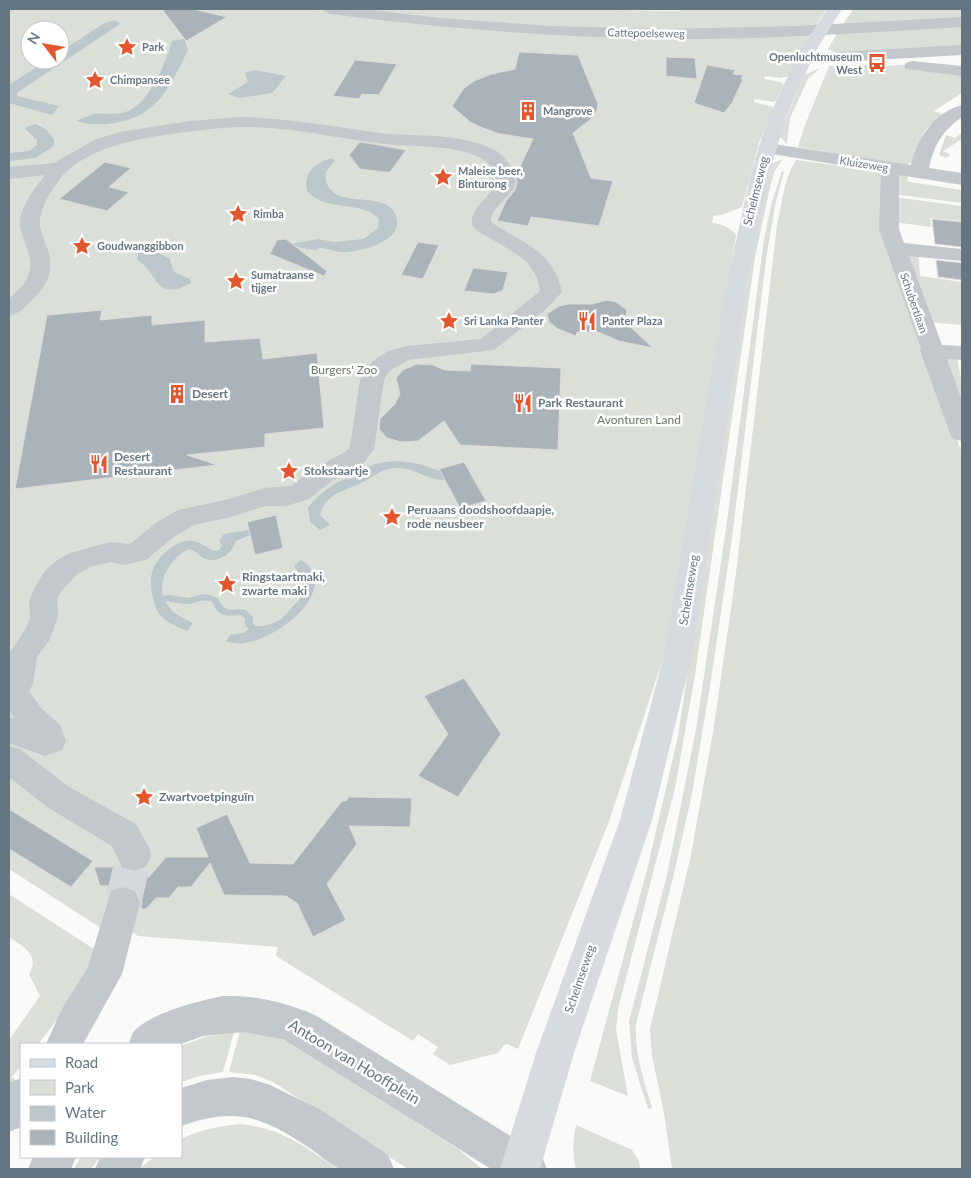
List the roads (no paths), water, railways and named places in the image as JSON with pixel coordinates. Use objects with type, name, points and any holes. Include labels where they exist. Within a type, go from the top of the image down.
[{"type":"main road","name":"Schelmseweg","points":[[523,1168],[554,1053],[636,820],[678,655],[745,236],[767,148],[777,118],[806,54],[834,9]]},
{"type":"street","name":"Cattepoelseweg","points":[[330,9],[404,19],[491,27],[622,33],[765,32],[962,22]]},
{"type":"street","points":[[806,54],[899,54],[962,50]]},
{"type":"street","points":[[899,54],[904,62],[913,67],[962,71]]},
{"type":"street","points":[[919,172],[932,134],[943,122],[962,110]]},
{"type":"street","points":[[9,310],[28,293],[38,280],[42,268],[40,257],[30,232],[30,219],[34,206],[59,168],[84,152],[112,140],[219,123],[249,122],[388,139],[442,142],[475,149],[491,156],[498,162],[506,178],[505,186],[485,210],[481,218],[482,225],[494,235],[521,248],[538,260],[551,281],[551,292],[546,298],[510,326],[497,339],[486,345],[394,355],[374,373],[362,449],[354,458],[322,475],[300,493],[264,497],[231,508],[187,516],[170,526],[137,553],[110,552],[80,560],[66,568],[55,578],[47,590],[43,600],[44,618],[39,633],[23,654],[18,684],[10,695],[20,701],[30,718],[49,734],[51,741],[45,743],[9,730]]},
{"type":"street","name":"Kluizeweg","points":[[767,148],[962,179]]},
{"type":"street","points":[[9,173],[59,168]]},
{"type":"street","name":"Schubertlaan","points":[[890,168],[888,222],[895,248],[962,433]]},
{"type":"street","points":[[895,248],[962,255]]},
{"type":"street","points":[[931,351],[962,353]]},
{"type":"street","points":[[9,759],[58,797],[124,835],[133,849],[134,856]]},
{"type":"street","points":[[64,1043],[104,974],[123,903]]},
{"type":"street","name":"Antoon van Hooffplein","points":[[148,1043],[178,1026],[218,1014],[246,1013],[283,1019],[302,1028],[523,1168]]},
{"type":"street","points":[[182,1107],[216,1098],[233,1096],[251,1098],[292,1115],[374,1169]]},
{"type":"street","points":[[9,1113],[20,1098]]},
{"type":"street","points":[[48,1169],[55,1158]]},
{"type":"street","points":[[115,1169],[124,1158]]},
{"type":"water","points":[[115,20],[120,24],[70,57],[70,45],[103,24]]},
{"type":"water","points":[[184,39],[188,50],[175,76],[161,98],[152,107],[129,120],[114,123],[95,124],[76,121],[94,114],[115,114],[136,107],[150,91],[156,80],[172,41]]},
{"type":"water","points":[[32,70],[51,70],[18,92],[17,96],[59,106],[52,115],[9,103],[9,85]]},
{"type":"water","points":[[254,70],[286,76],[272,93],[239,98],[228,94],[248,82],[245,73]]},
{"type":"water","points":[[36,124],[47,130],[54,139],[54,146],[35,158],[9,161],[9,153],[29,151],[37,145],[37,140],[25,129]]},
{"type":"water","points":[[331,158],[335,161],[327,171],[326,176],[327,184],[333,192],[352,199],[385,204],[393,210],[397,220],[396,228],[392,235],[377,245],[343,252],[323,248],[314,250],[292,244],[318,239],[334,242],[364,239],[378,228],[379,219],[371,213],[362,209],[324,202],[315,198],[307,191],[306,184],[311,170]]},
{"type":"water","points":[[139,248],[152,250],[169,258],[174,272],[190,279],[191,283],[170,290],[164,288],[137,260]]},
{"type":"water","points":[[398,461],[419,464],[440,471],[445,480],[434,479],[412,470],[389,469],[336,494],[326,502],[320,515],[330,525],[320,530],[310,522],[308,508],[318,496],[331,486],[340,481],[356,477],[369,466]]},
{"type":"water","points":[[249,530],[250,535],[236,541],[231,550],[219,559],[208,560],[189,549],[175,560],[165,575],[162,592],[165,600],[175,613],[193,623],[188,631],[164,619],[158,612],[154,601],[151,583],[154,566],[163,555],[174,546],[187,541],[198,542],[213,551],[219,550],[222,545],[219,541],[224,534]]},
{"type":"water","points":[[301,560],[313,572],[314,587],[308,603],[295,617],[278,630],[259,639],[241,643],[226,641],[230,635],[243,633],[254,626],[274,623],[281,619],[300,599],[300,575],[294,566]]},
{"type":"waterway","points":[[165,598],[184,601],[202,597],[209,598],[215,600],[219,609],[226,613],[243,612],[249,617],[248,623],[252,627]]},
{"type":"tunnel","points":[[123,903],[134,856]]},
{"type":"place","name":"Park","points":[[127,47]]},
{"type":"place","name":"Openluchtmuseum West","points":[[877,63]]},
{"type":"place","name":"Chimpansee","points":[[95,80]]},
{"type":"place","name":"Mangrove","points":[[528,111]]},
{"type":"place","name":"Maleise beer, Binturong","points":[[443,177]]},
{"type":"place","name":"Rimba","points":[[238,214]]},
{"type":"place","name":"Goudwanggibbon","points":[[82,246]]},
{"type":"place","name":"Sumatraanse tijger","points":[[236,281]]},
{"type":"place","name":"Sri Lanka Panter","points":[[449,321]]},
{"type":"place","name":"Panter Plaza","points":[[587,321]]},
{"type":"place","name":"Desert","points":[[177,394]]},
{"type":"place","name":"Park Restaurant","points":[[523,403]]},
{"type":"place","name":"Desert Restaurant","points":[[99,464]]},
{"type":"place","name":"Stokstaartje","points":[[289,471]]},
{"type":"place","name":"Peruaans doodshoofdaapje, rode neusbeer","points":[[392,517]]},
{"type":"place","name":"Ringstaartmaki, zwarte maki","points":[[227,584]]},
{"type":"place","name":"Zwartvoetpinguïn","points":[[144,797]]},
{"type":"park label","name":"Burgers' Zoo","points":[[344,370]]},
{"type":"park label","name":"Avonturen Land","points":[[639,420]]}]
